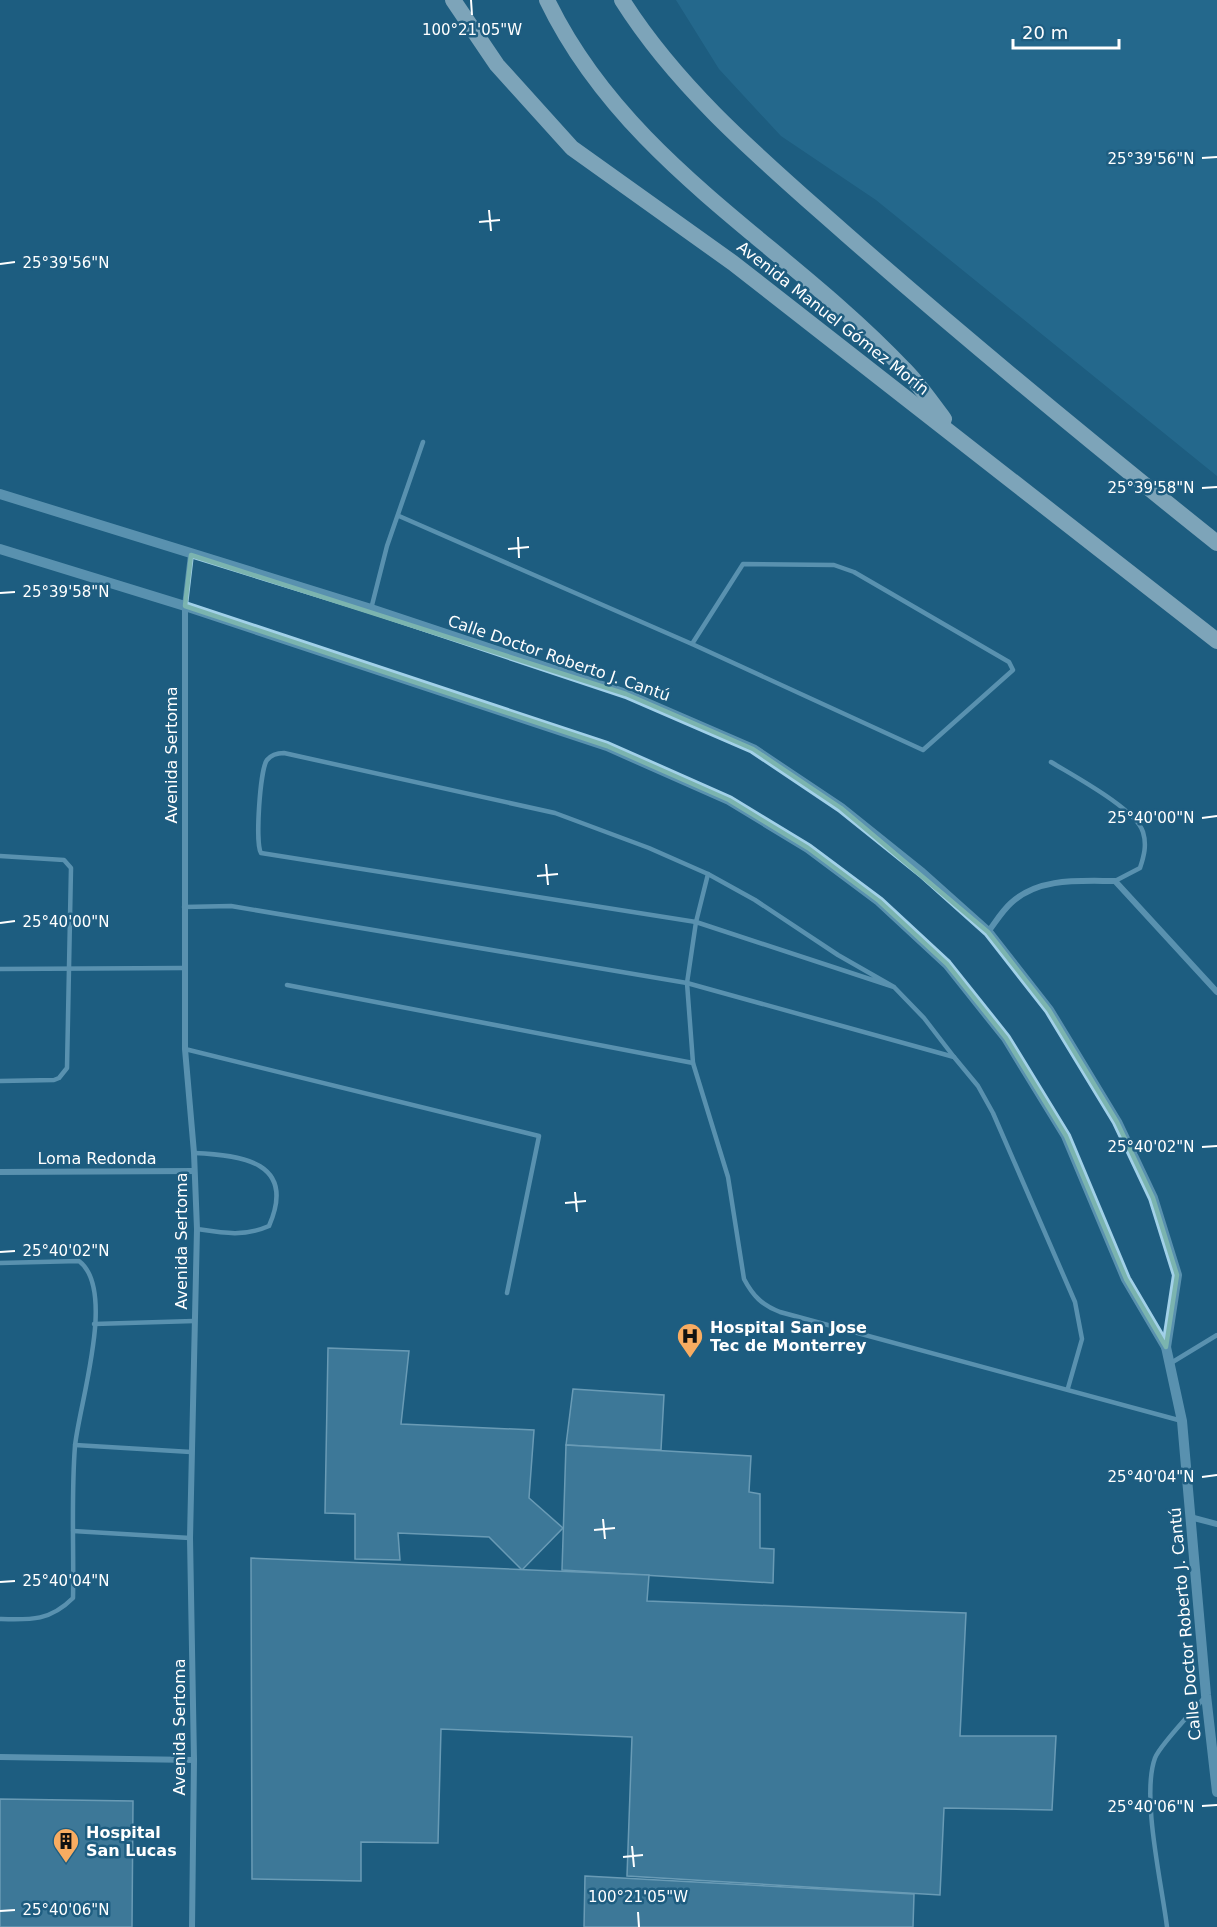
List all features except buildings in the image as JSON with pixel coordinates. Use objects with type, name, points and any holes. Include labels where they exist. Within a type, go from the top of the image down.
[{"type":"highway","name":"Avenida Manuel Gómez Morín","points":[[453,0],[497,65],[572,148],[733,263],[1217,641]]},
{"type":"highway","points":[[547,0],[565,37],[623,116],[680,174],[862,329],[905,370],[961,440]]},
{"type":"highway","points":[[622,0],[676,72],[754,153],[1048,407],[1217,543]]},
{"type":"street","name":"Calle Doctor Roberto J. Cantú","points":[[0,494],[371,609],[626,694],[753,748],[841,808],[922,873],[988,932],[1049,1010],[1117,1122],[1153,1198],[1177,1275],[1166,1347]]},
{"type":"street","name":"Calle Doctor Roberto J. Cantú","points":[[0,549],[185,606],[607,746],[729,800],[808,848],[870,895],[947,964],[1006,1038],[1066,1136],[1126,1280],[1166,1347],[1182,1421],[1206,1695],[1217,1792]]},
{"type":"street","name":"Avenida Sertoma","points":[[191,555],[185,606],[184,968],[185,1049],[194,1153],[196,1229],[190,1538],[194,1760],[192,1927]]},
{"type":"street","points":[[988,932],[1012,902],[1037,887],[1068,881],[1115,881],[1217,992]]},
{"type":"street","name":"Loma Redonda","points":[[0,1172],[194,1171]]},
{"type":"street","points":[[1190,1517],[1217,1524]]},
{"type":"street","points":[[0,1757],[194,1760]]},
{"type":"lane","points":[[371,609],[387,546],[423,442]]},
{"type":"lane","points":[[399,516],[692,644],[923,750],[1013,670],[1009,662],[872,580],[834,565],[743,564],[692,644]]},
{"type":"lane","points":[[894,987],[696,922],[261,853],[257,840],[264,766],[272,756],[284,753],[555,813],[708,873],[894,987],[924,1018],[978,1086],[993,1113],[1075,1302],[1082,1339],[1068,1388]]},
{"type":"lane","points":[[1051,762],[1122,808],[1143,830],[1146,852],[1140,868],[1115,881]]},
{"type":"lane","points":[[0,856],[64,860],[69,864],[67,1068],[54,1080],[0,1081]]},
{"type":"lane","points":[[708,873],[696,922],[687,983],[693,1064],[728,1177],[744,1279],[751,1293],[766,1306],[1182,1421]]},
{"type":"lane","points":[[184,907],[231,906],[687,983],[954,1057]]},
{"type":"lane","points":[[0,969],[184,968]]},
{"type":"lane","points":[[287,985],[693,1064]]},
{"type":"lane","points":[[185,1049],[539,1136],[507,1293]]},
{"type":"lane","points":[[194,1153],[229,1154],[254,1161],[271,1177],[277,1192],[276,1210],[269,1226],[253,1233],[230,1234],[196,1229]]},
{"type":"lane","points":[[0,1263],[79,1261],[89,1268],[93,1278],[94,1324],[93,1352],[75,1445],[74,1598],[60,1612],[32,1620],[0,1619]]},
{"type":"lane","points":[[94,1324],[194,1321]]},
{"type":"lane","points":[[1171,1363],[1217,1335]]},
{"type":"lane","points":[[75,1445],[191,1452]]},
{"type":"lane","points":[[73,1531],[190,1538]]},
{"type":"lane","points":[[1167,1927],[1152,1813],[1151,1784],[1155,1757],[1206,1695]]},
{"type":"highlighted area","points":[[191,555],[626,694],[753,749],[841,808],[988,932],[1049,1010],[1117,1122],[1153,1198],[1177,1275],[1166,1347],[1126,1279],[1066,1136],[1006,1038],[947,964],[879,901],[808,848],[729,800],[607,746],[185,606]]},
{"type":"shaded area","points":[[676,0],[1217,0],[1217,476],[876,200],[781,136],[719,69]]},
{"type":"place","name":"Hospital San Jose Tec de Monterrey","points":[[690,1359]]},
{"type":"place","name":"Hospital San Lucas","points":[[66,1864]]}]
